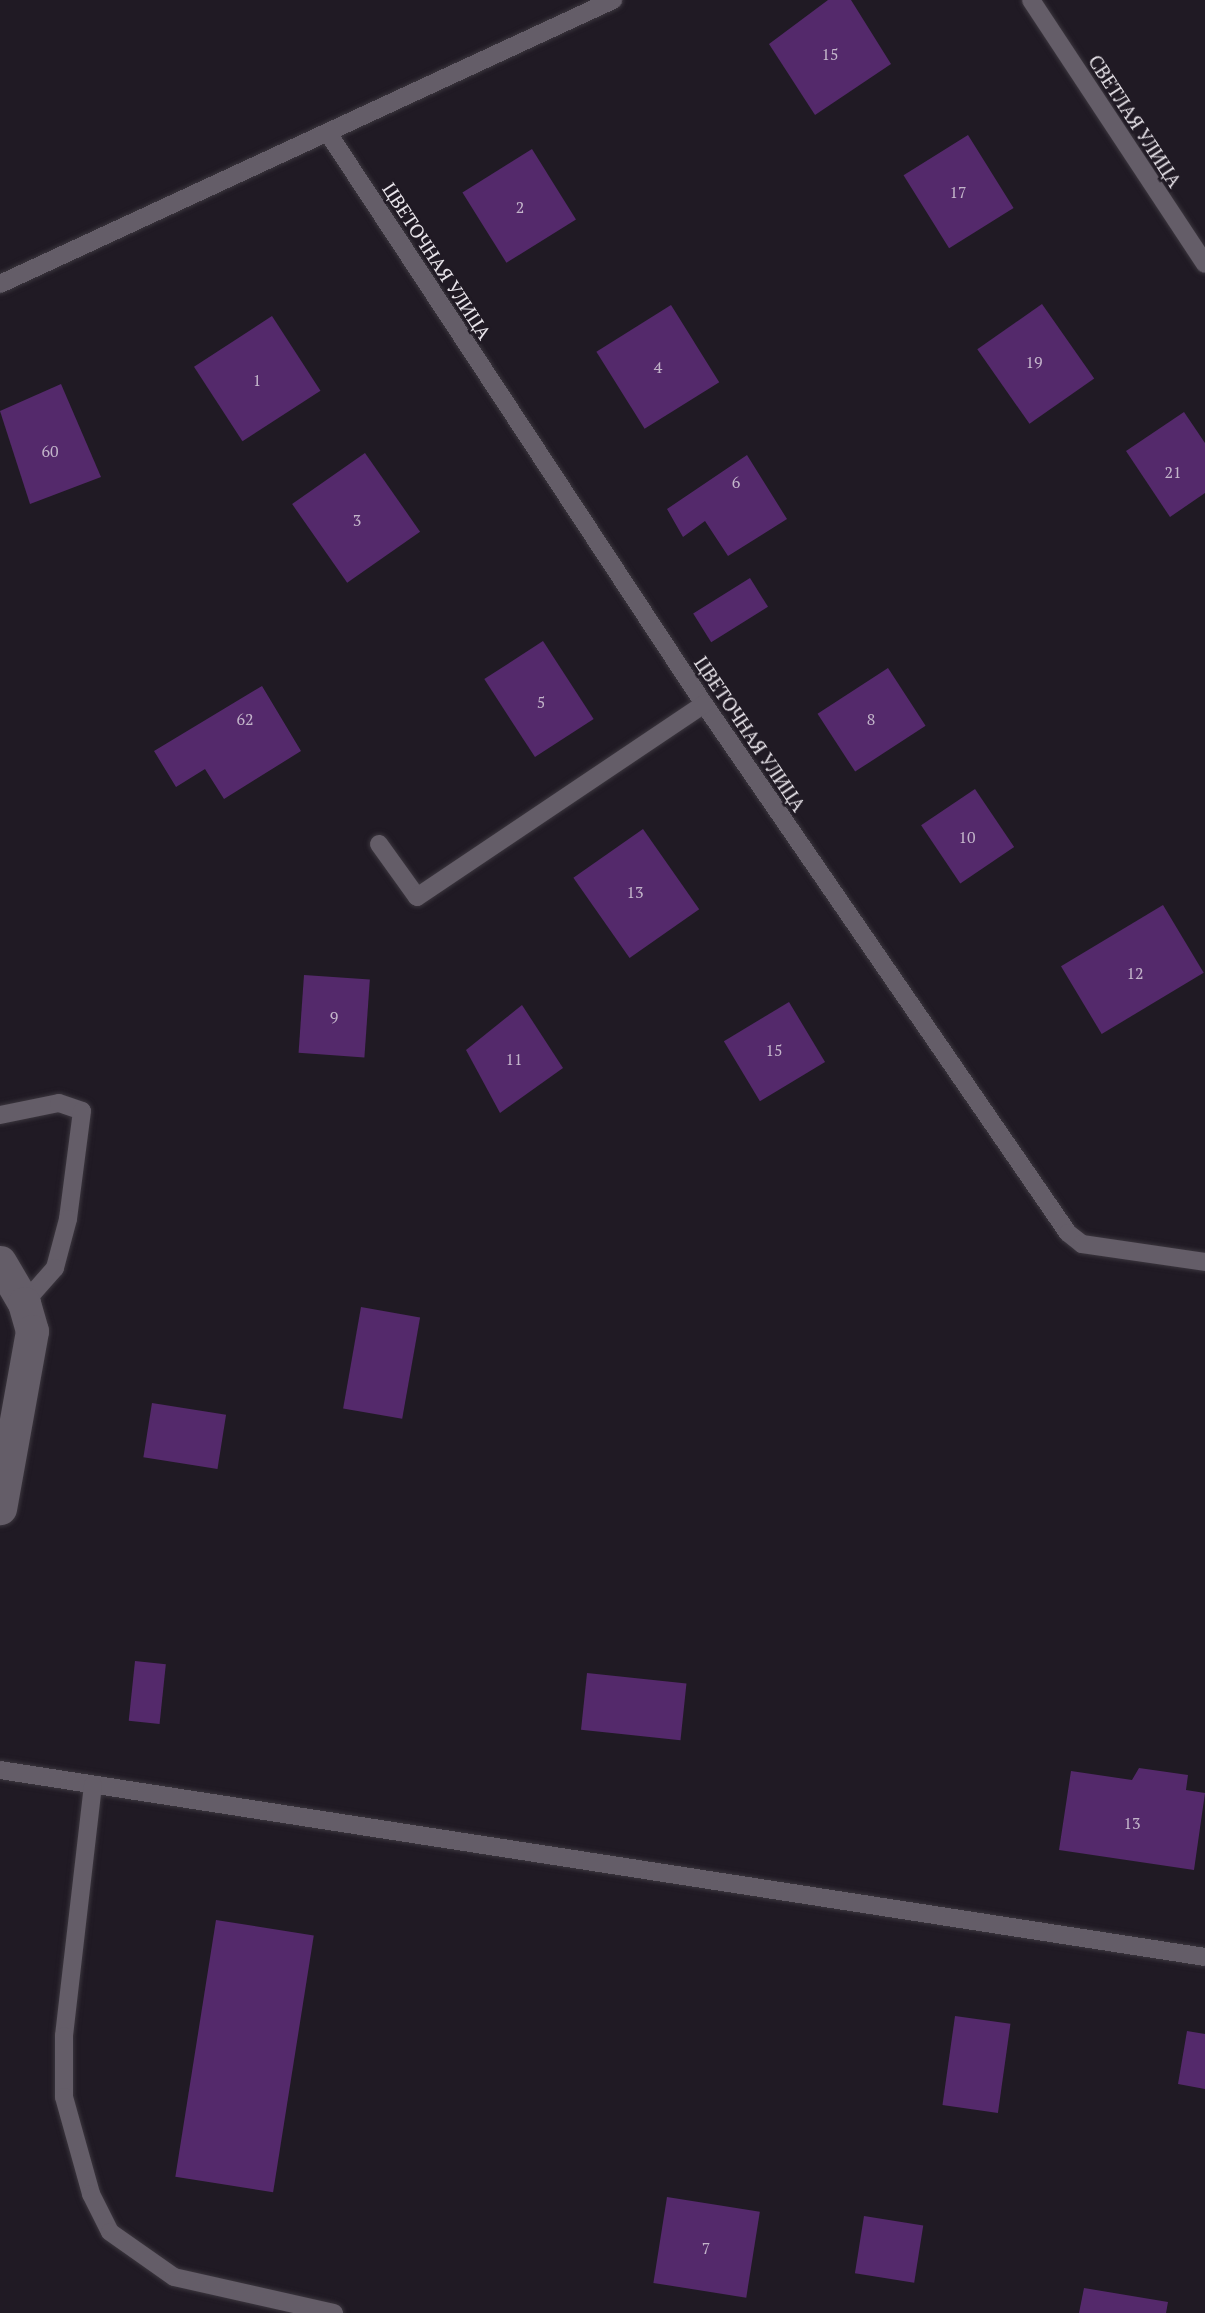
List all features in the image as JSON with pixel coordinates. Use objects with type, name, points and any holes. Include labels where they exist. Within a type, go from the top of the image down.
[{"type":"street","points":[[0,1262],[24,1303],[32,1331],[0,1508]]},
{"type":"lane","points":[[0,284],[613,0]]},
{"type":"lane","name":"СВЕТЛАЯ УЛИЦА","points":[[1031,0],[1205,264]]},
{"type":"lane","name":"ЦВЕТОЧНАЯ УЛИЦА","points":[[328,133],[704,704],[1068,1233],[1090,1246],[1205,1262]]},
{"type":"lane","points":[[379,844],[417,897],[704,704]]},
{"type":"lane","points":[[0,1115],[59,1103],[82,1111],[68,1219],[55,1268],[24,1303]]},
{"type":"lane","points":[[0,1770],[1205,1957]]},
{"type":"lane","points":[[93,1784],[64,2036],[64,2097],[91,2194],[110,2232],[174,2277],[334,2313]]},
{"type":"building","points":[[828,0],[851,0],[891,64],[815,115],[769,44]]},
{"type":"building","points":[[968,135],[1014,208],[949,248],[904,175]]},
{"type":"building","points":[[532,149],[576,219],[506,263],[462,192]]},
{"type":"building","points":[[1042,304],[1094,379],[1029,424],[977,349]]},
{"type":"building","points":[[671,305],[719,382],[645,429],[596,352]]},
{"type":"building","points":[[272,316],[320,391],[242,441],[194,367]]},
{"type":"building","points":[[61,384],[101,477],[30,504],[0,411]]},
{"type":"building","points":[[1184,412],[1205,443],[1205,493],[1170,517],[1126,451]]},
{"type":"building","points":[[365,453],[420,532],[347,583],[292,504]]},
{"type":"building","points":[[747,455],[787,519],[728,556],[705,521],[683,537],[667,509]]},
{"type":"building","points":[[750,578],[768,607],[711,642],[693,614]]},
{"type":"building","points":[[543,641],[594,719],[535,757],[484,679]]},
{"type":"building","points":[[888,668],[926,726],[855,772],[818,714]]},
{"type":"building","points":[[262,686],[301,751],[224,799],[205,769],[176,787],[154,751]]},
{"type":"building","points":[[975,789],[1014,847],[960,883],[921,825]]},
{"type":"building","points":[[643,829],[699,909],[630,958],[573,878]]},
{"type":"building","points":[[1163,905],[1204,973],[1102,1034],[1061,966]]},
{"type":"building","points":[[304,975],[370,980],[364,1057],[299,1053]]},
{"type":"building","points":[[789,1002],[825,1062],[760,1101],[724,1041]]},
{"type":"building","points":[[522,1005],[563,1068],[500,1113],[466,1050]]},
{"type":"building","points":[[361,1307],[420,1317],[402,1419],[343,1408]]},
{"type":"building","points":[[152,1403],[226,1415],[217,1469],[143,1457]]},
{"type":"building","points":[[135,1661],[166,1664],[160,1724],[129,1721]]},
{"type":"building","points":[[587,1673],[686,1683],[680,1740],[581,1730]]},
{"type":"building","points":[[1139,1768],[1188,1775],[1186,1790],[1205,1793],[1194,1870],[1059,1850],[1071,1771],[1132,1780]]},
{"type":"building","points":[[216,1920],[314,1935],[273,2192],[175,2177]]},
{"type":"building","points":[[955,2016],[1010,2024],[998,2113],[942,2105]]},
{"type":"building","points":[[1187,2031],[1205,2034],[1205,2089],[1178,2084]]},
{"type":"building","points":[[667,2197],[760,2212],[746,2298],[653,2283]]},
{"type":"building","points":[[864,2216],[923,2225],[914,2283],[855,2273]]},
{"type":"building","points":[[1084,2288],[1168,2302],[1166,2313],[1079,2313]]}]
